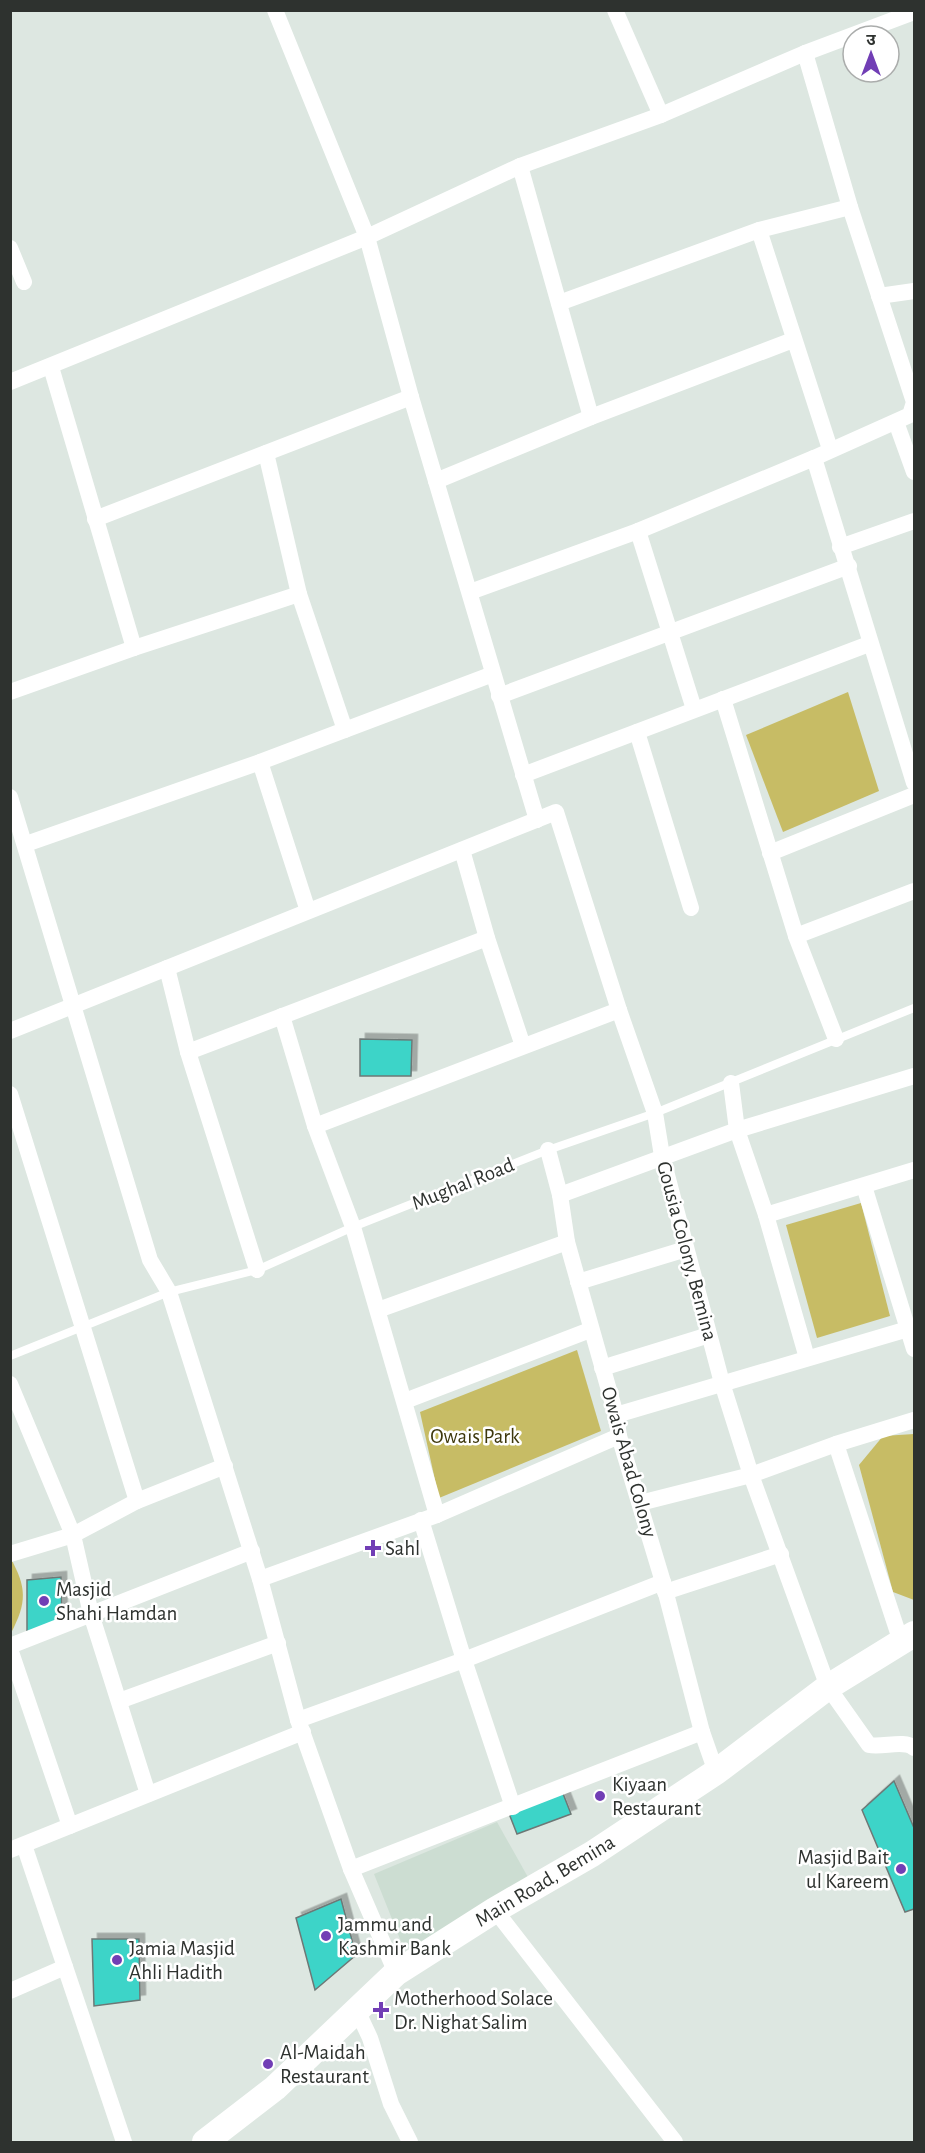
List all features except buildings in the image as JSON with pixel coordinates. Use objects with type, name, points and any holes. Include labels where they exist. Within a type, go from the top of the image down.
[{"type":"main road","name":"Main Road, Bemina","points":[[205,2142],[275,2088],[396,1973],[495,1910],[592,1854],[716,1772],[828,1687],[908,1638]]},
{"type":"street","points":[[10,1031],[537,819],[411,397],[367,237],[275,10]]},
{"type":"street","points":[[615,10],[661,115]]},
{"type":"street","points":[[10,382],[367,237],[520,166],[661,115],[805,53],[915,12]]},
{"type":"street","points":[[470,591],[638,531],[814,458],[910,415],[914,402],[850,207],[805,53]]},
{"type":"street","points":[[520,166],[591,417]]},
{"type":"street","points":[[559,303],[759,230],[850,207]]},
{"type":"street","points":[[759,230],[830,449]]},
{"type":"street","points":[[10,248],[24,282]]},
{"type":"street","points":[[879,296],[915,291]]},
{"type":"street","points":[[436,481],[591,417],[793,340]]},
{"type":"street","points":[[51,367],[135,648]]},
{"type":"street","points":[[95,519],[411,397]]},
{"type":"street","points":[[896,422],[915,472]]},
{"type":"street","points":[[266,453],[299,594],[345,730]]},
{"type":"street","points":[[814,458],[840,546],[849,566],[869,644],[915,783]]},
{"type":"street","points":[[840,546],[915,521]]},
{"type":"street","points":[[638,531],[693,710]]},
{"type":"street","points":[[500,696],[849,566]]},
{"type":"street","points":[[10,692],[299,594]]},
{"type":"street","points":[[522,775],[869,644]]},
{"type":"street","points":[[26,844],[260,762],[493,675]]},
{"type":"street","points":[[723,699],[796,936],[836,1039]]},
{"type":"street","points":[[637,732],[691,908]]},
{"type":"street","points":[[260,762],[308,911]]},
{"type":"street","points":[[770,853],[915,795]]},
{"type":"street","points":[[10,797],[15,826],[26,844],[72,1007],[150,1260],[169,1292],[252,1551],[301,1726],[351,1869],[396,1973]]},
{"type":"street","name":"Gousia Colony, Bemina","points":[[537,819],[556,812],[619,1010],[655,1113],[662,1156],[722,1383],[751,1474],[828,1687],[868,1745],[890,1747],[901,1744],[915,1748]]},
{"type":"street","points":[[462,850],[487,938],[523,1046]]},
{"type":"street","points":[[796,936],[915,891]]},
{"type":"street","points":[[188,1052],[487,938]]},
{"type":"street","points":[[166,968],[188,1052],[257,1270]]},
{"type":"street","points":[[315,1126],[619,1010]]},
{"type":"street","points":[[282,1016],[315,1126],[353,1227],[405,1401],[429,1517],[464,1660],[513,1808]]},
{"type":"street","points":[[560,1195],[737,1130],[915,1076]]},
{"type":"street","points":[[731,1083],[737,1130],[766,1215],[807,1358]]},
{"type":"street","points":[[10,1094],[15,1126],[83,1326],[136,1501]]},
{"type":"street","name":"Owais Abad Colony","points":[[548,1150],[560,1195],[567,1242],[590,1330],[664,1587],[702,1732],[716,1772]]},
{"type":"street","points":[[766,1215],[915,1170]]},
{"type":"street","points":[[864,1186],[915,1349]]},
{"type":"street","points":[[378,1310],[567,1242]]},
{"type":"street","points":[[578,1282],[686,1249]]},
{"type":"street","points":[[616,1415],[908,1329]]},
{"type":"street","points":[[405,1401],[590,1330]]},
{"type":"street","points":[[602,1368],[709,1335]]},
{"type":"street","points":[[10,1384],[73,1535],[91,1614],[148,1794]]},
{"type":"street","points":[[640,1503],[751,1474],[836,1444],[915,1420]]},
{"type":"street","points":[[260,1579],[429,1517],[619,1436]]},
{"type":"street","points":[[836,1444],[908,1638]]},
{"type":"street","points":[[10,1554],[73,1535],[136,1501],[225,1466]]},
{"type":"street","points":[[69,1826],[10,1648],[252,1551]]},
{"type":"street","points":[[124,2142],[65,1967],[17,1848],[148,1794],[301,1726],[464,1660],[664,1587],[781,1554]]},
{"type":"street","points":[[119,1701],[278,1643]]},
{"type":"street","points":[[351,1869],[513,1808],[702,1732]]},
{"type":"street","points":[[495,1910],[675,2142]]},
{"type":"street","points":[[10,1991],[65,1967]]},
{"type":"street","points":[[357,2010],[370,2038],[391,2104],[410,2142]]},
{"type":"lane","name":"Mughal Road","points":[[10,1356],[169,1292],[257,1270],[353,1227],[548,1150],[655,1113],[915,1008]]},
{"type":"shaded area","points":[[497,1822],[529,1879],[421,1955],[402,1944],[374,1874]]},
{"type":"green space","points":[[848,692],[879,791],[783,832],[746,735]]},
{"type":"green space","points":[[861,1203],[890,1316],[817,1338],[786,1225]]},
{"type":"green space","name":"Owais Park","points":[[577,1350],[601,1431],[439,1498],[420,1412]]},
{"type":"green space","points":[[914,1434],[914,1600],[893,1592],[859,1465],[883,1436]]},
{"type":"green space","points":[[10,1557],[20,1578],[23,1595],[20,1612],[11,1633]]},
{"type":"place","name":"Sahl","points":[[373,1548]]},
{"type":"place","name":"Masjid Shahi Hamdan","points":[[44,1601]]},
{"type":"place","name":"Kiyaan Restaurant","points":[[600,1796]]},
{"type":"place","name":"Masjid Bait ul Kareem","points":[[901,1869]]},
{"type":"place","name":"Jammu and Kashmir Bank","points":[[326,1936]]},
{"type":"place","name":"Jamia Masjid Ahli Hadith","points":[[117,1960]]},
{"type":"place","name":"Motherhood Solace Dr. Nighat Salim","points":[[381,2010]]},
{"type":"place","name":"Al-Maidah Restaurant","points":[[268,2064]]}]
